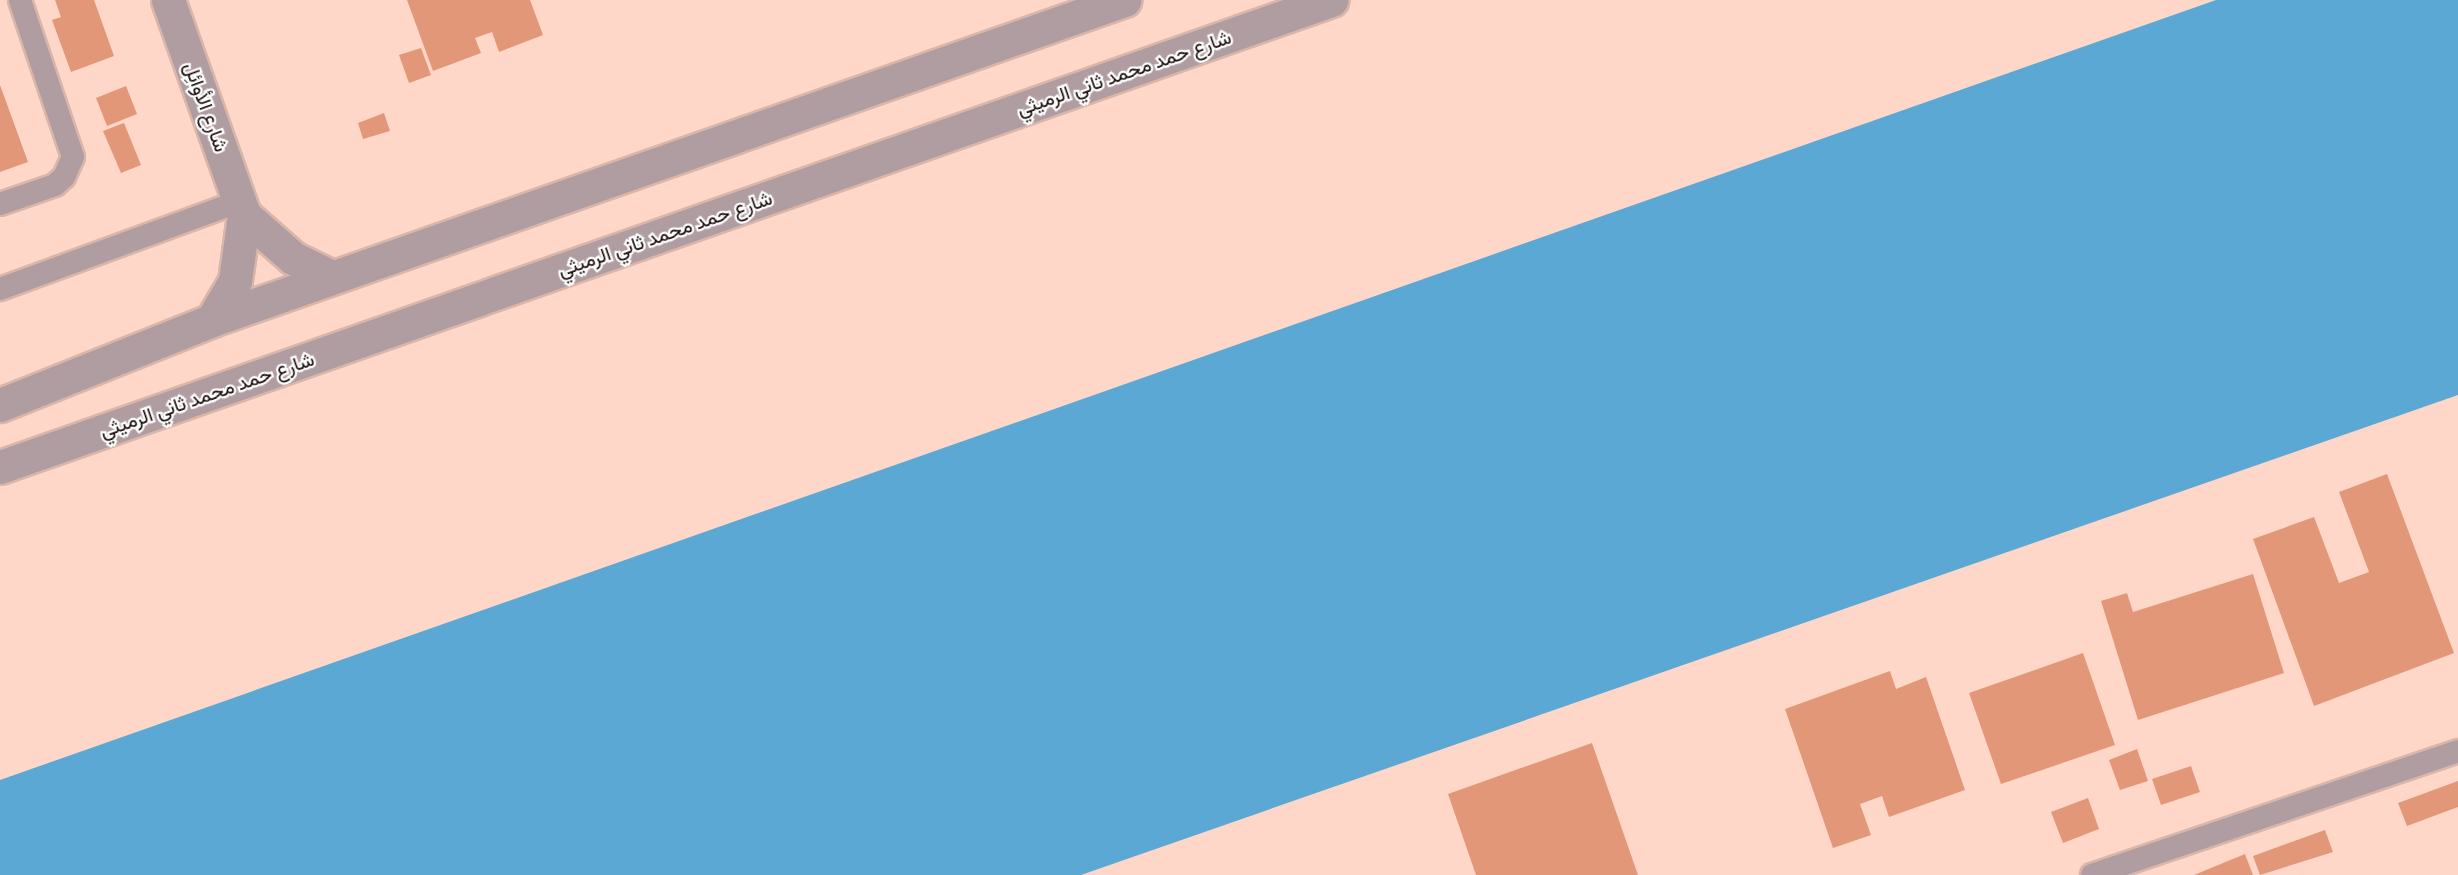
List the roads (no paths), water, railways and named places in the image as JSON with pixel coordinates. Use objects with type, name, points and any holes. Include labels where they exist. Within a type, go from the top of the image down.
[{"type":"street","name":"شارع الأوائِل","points":[[168,0],[242,208],[235,281],[212,320]]},
{"type":"street","points":[[0,405],[212,320],[1124,0]]},
{"type":"street","name":"شارع حمد محمد ثاني الرميثي","points":[[0,467],[1330,0]]},
{"type":"street","name":"شارع الأوائِل","points":[[242,208],[293,258],[332,277]]},
{"type":"lane","points":[[0,204],[55,185],[64,177],[73,157],[20,0]]},
{"type":"lane","points":[[0,289],[242,208]]},
{"type":"lane","points":[[2091,875],[2458,751]]},
{"type":"water","points":[[2216,0],[2458,0],[2458,395],[1081,875],[0,875],[0,780]]}]
